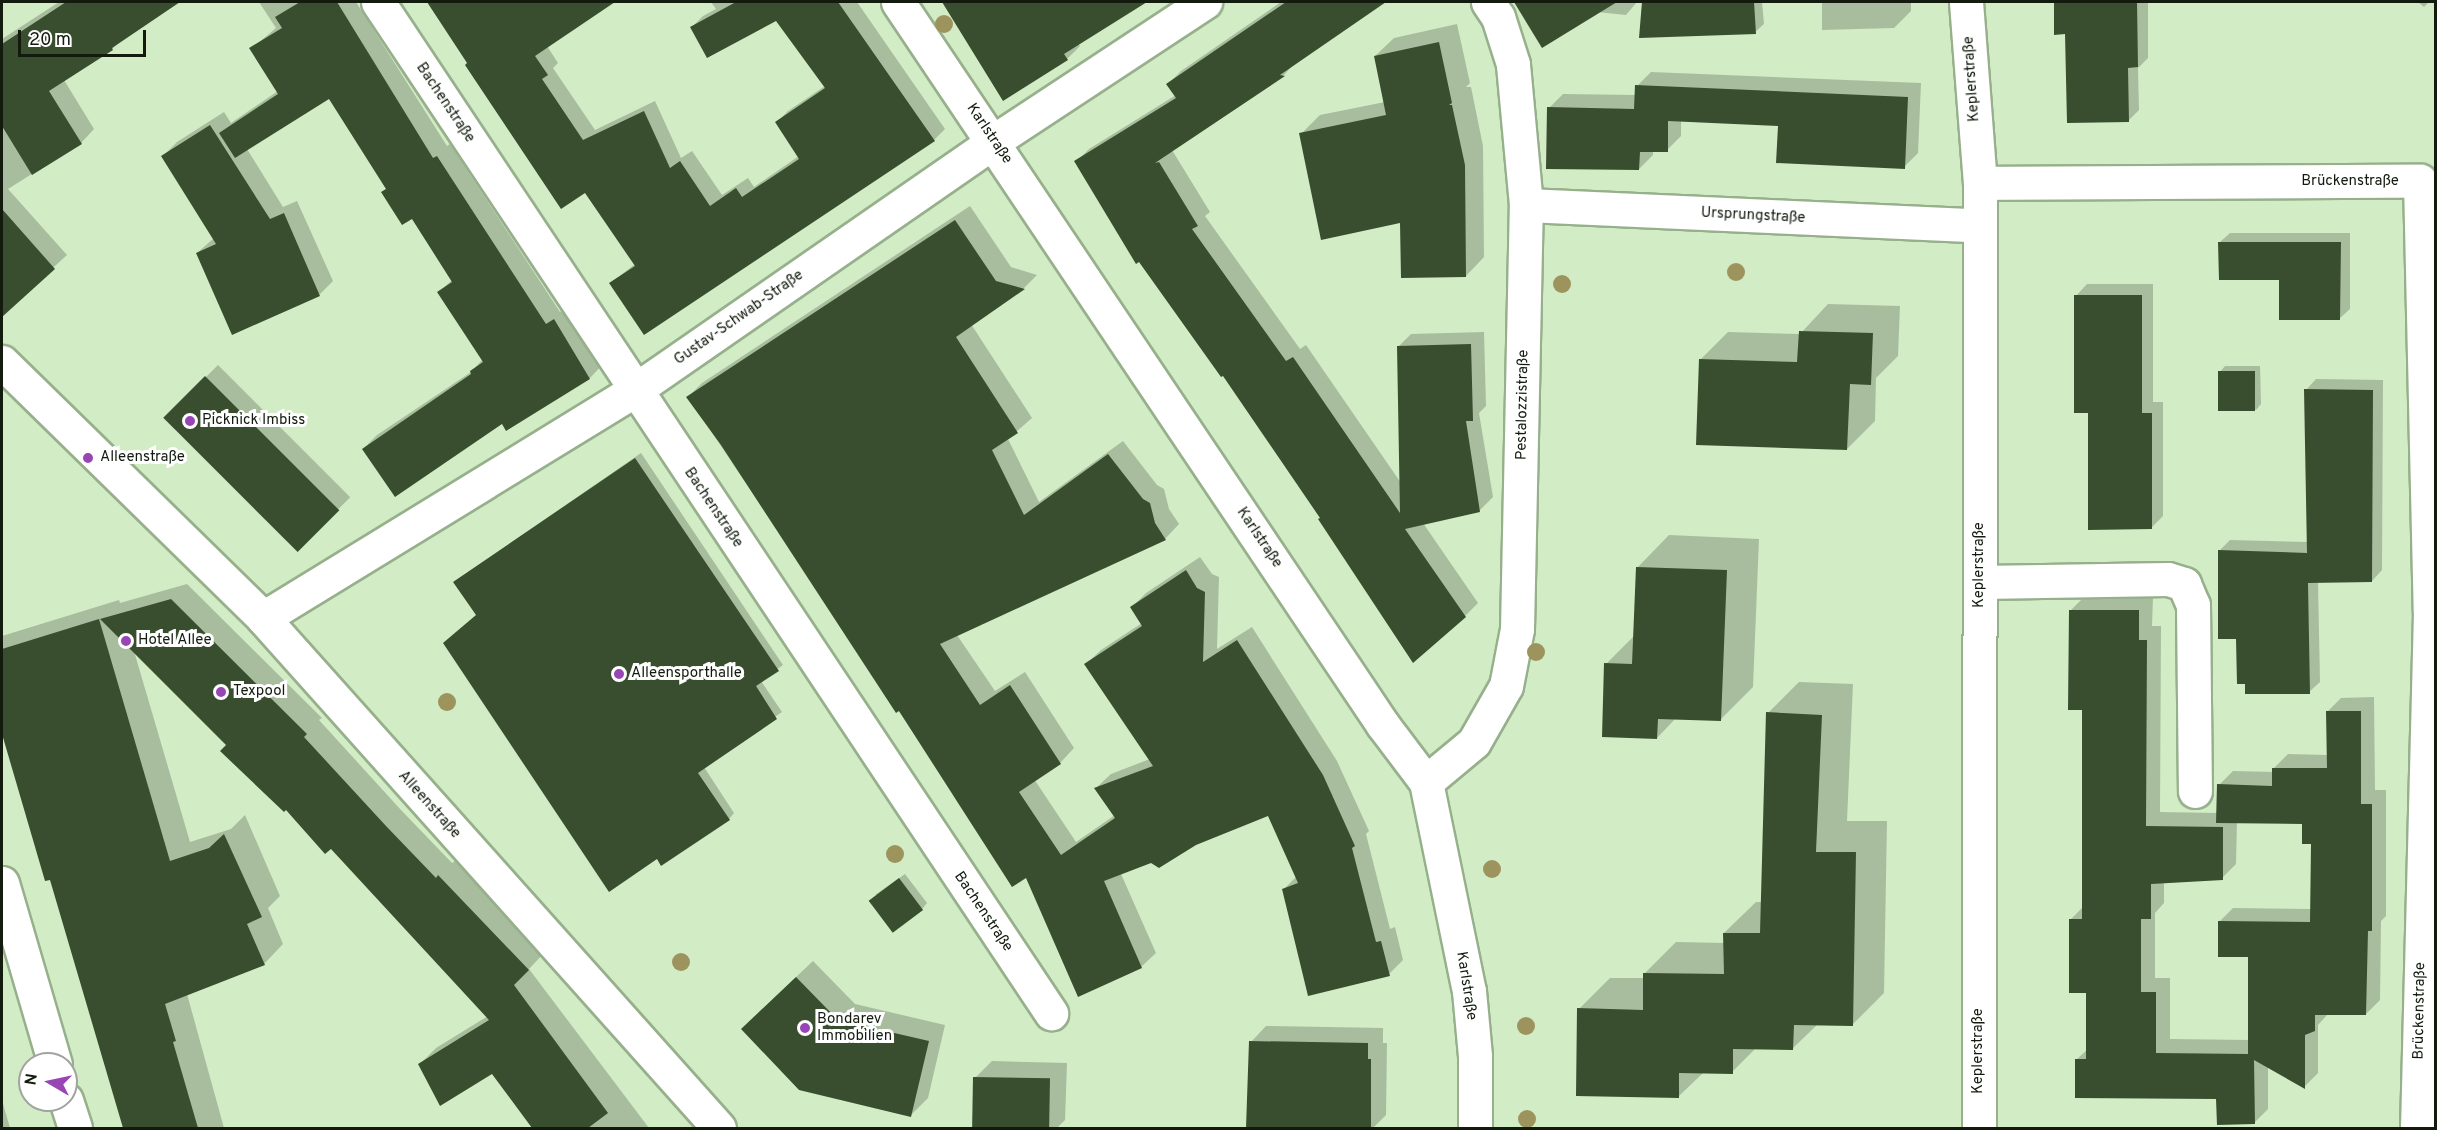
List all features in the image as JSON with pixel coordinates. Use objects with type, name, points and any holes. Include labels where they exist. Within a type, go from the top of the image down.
[{"type":"street","name":"Bachenstraße","points":[[378,2],[1051,1013]]},
{"type":"street","name":"Karlstraße","points":[[898,2],[994,141],[1383,724],[1426,782],[1469,991],[1475,1056],[1475,1128]]},
{"type":"street","name":"Gustav-Schwab-Straße","points":[[263,618],[635,390],[994,141],[1205,2]]},
{"type":"street","name":"Pestalozzistraße","points":[[1426,782],[1474,742],[1506,686],[1517,629],[1526,206],[1513,64],[1498,17],[1488,2]]},
{"type":"street","name":"Keplerstraße","points":[[1966,2],[1980,183],[1979,1128]]},
{"type":"street","name":"Brückenstraße","points":[[1980,183],[2420,181],[2433,612],[2417,1128]]},
{"type":"street","name":"Ursprungstraße","points":[[1526,206],[1980,226]]},
{"type":"street","name":"Alleenstraße","points":[[2,362],[263,618],[719,1128]]},
{"type":"street","points":[[1980,582],[2168,579],[2184,584],[2193,605],[2195,791]]},
{"type":"street","points":[[2,883],[52,1052]]},
{"type":"street","points":[[70,1112],[75,1128]]},
{"type":"building","points":[[66,2],[180,2],[112,48],[113,50],[49,91],[82,144],[32,175],[2,126],[2,44]]},
{"type":"building","points":[[300,2],[337,2],[433,158],[437,156],[546,324],[554,319],[590,379],[506,431],[502,424],[395,497],[362,449],[471,374],[470,371],[483,362],[437,292],[452,282],[412,219],[402,225],[381,192],[386,189],[329,99],[235,158],[219,133],[278,94],[249,48],[282,28],[275,17]]},
{"type":"building","points":[[427,2],[615,2],[535,56],[548,75],[542,79],[583,140],[644,111],[670,168],[680,161],[710,206],[736,188],[742,197],[799,159],[775,122],[825,88],[776,21],[707,58],[690,27],[736,2],[838,2],[935,141],[644,335],[609,283],[635,266],[585,193],[561,209],[465,65],[467,63]]},
{"type":"building","points":[[942,2],[1147,2],[1064,54],[1068,60],[1003,101]]},
{"type":"building","points":[[1286,2],[1386,2],[1280,75],[1285,76],[1155,163],[1159,162],[1198,226],[1192,229],[1286,361],[1293,357],[1400,513],[1397,346],[1471,344],[1473,421],[1466,421],[1480,512],[1405,529],[1466,617],[1413,663],[1318,519],[1320,518],[1223,376],[1221,377],[1139,262],[1136,264],[1074,161],[1176,98],[1166,84]]},
{"type":"building","points":[[1514,2],[1617,2],[1542,48]]},
{"type":"building","points":[[1642,2],[1754,2],[1756,34],[1639,38]]},
{"type":"building","points":[[2054,2],[2137,2],[2138,67],[2128,68],[2129,122],[2067,123],[2065,34],[2054,35]]},
{"type":"building","points":[[1439,42],[1452,103],[1449,105],[1452,105],[1465,165],[1466,277],[1401,278],[1400,223],[1321,240],[1299,133],[1386,115],[1374,56]]},
{"type":"building","points":[[1635,85],[1908,97],[1905,169],[1776,163],[1778,126],[1668,121],[1668,152],[1640,152],[1639,170],[1546,169],[1547,107],[1634,109]]},
{"type":"building","points":[[210,125],[270,219],[284,213],[320,296],[232,335],[196,253],[216,244],[161,156]]},
{"type":"building","points":[[2,209],[55,269],[2,317]]},
{"type":"building","points":[[955,220],[996,281],[1025,289],[956,337],[1018,433],[992,450],[1024,515],[1108,454],[1143,499],[1150,503],[1155,523],[1166,540],[940,644],[980,705],[1010,685],[1061,764],[1019,792],[1061,855],[1115,818],[1094,788],[1153,766],[1084,664],[1142,626],[1130,607],[1186,570],[1197,588],[1205,592],[1203,662],[1237,640],[1323,775],[1355,846],[1352,848],[1376,942],[1381,941],[1390,976],[1308,996],[1282,889],[1298,883],[1268,816],[1196,845],[1159,868],[1151,863],[1104,881],[1142,968],[1078,997],[1026,878],[1012,887],[899,711],[896,713],[721,445],[686,397]]},
{"type":"building","points":[[2218,242],[2341,242],[2340,320],[2279,320],[2279,280],[2219,280]]},
{"type":"building","points":[[2074,295],[2142,295],[2142,413],[2152,413],[2152,529],[2088,530],[2088,413],[2074,413]]},
{"type":"building","points":[[1799,331],[1873,333],[1871,385],[1850,384],[1847,450],[1696,445],[1699,359],[1797,362]]},
{"type":"building","points":[[2218,371],[2255,371],[2255,411],[2218,411]]},
{"type":"building","points":[[205,376],[339,510],[298,552],[163,418]]},
{"type":"building","points":[[2304,389],[2373,390],[2372,582],[2308,583],[2310,694],[2245,694],[2245,684],[2237,684],[2236,639],[2218,639],[2218,550],[2307,553]]},
{"type":"building","name":"Alleensporthalle","points":[[635,458],[779,671],[756,686],[777,719],[698,773],[730,820],[661,866],[657,859],[609,892],[443,643],[476,615],[453,582]]},
{"type":"building","points":[[1636,567],[1727,570],[1721,721],[1658,719],[1657,739],[1602,737],[1604,663],[1632,664]]},
{"type":"building","points":[[171,599],[307,734],[304,737],[386,826],[436,878],[438,875],[529,970],[514,985],[608,1113],[588,1128],[532,1128],[492,1074],[440,1106],[418,1064],[489,1020],[331,849],[325,854],[286,810],[284,812],[220,751],[226,745],[100,619]]},
{"type":"building","points":[[2069,610],[2139,610],[2139,640],[2147,640],[2146,826],[2223,827],[2223,880],[2151,884],[2151,919],[2141,919],[2141,992],[2156,992],[2156,1053],[2248,1054],[2248,957],[2218,957],[2218,921],[2310,922],[2311,844],[2302,844],[2302,824],[2216,823],[2217,784],[2272,786],[2272,768],[2327,768],[2326,711],[2361,711],[2361,804],[2372,804],[2372,931],[2368,931],[2366,1015],[2315,1015],[2315,1031],[2305,1035],[2305,1089],[2254,1060],[2255,1124],[2217,1125],[2216,1099],[2075,1098],[2075,1059],[2086,1059],[2086,993],[2069,993],[2069,919],[2082,919],[2082,710],[2068,710]]},
{"type":"building","points":[[99,619],[170,861],[209,848],[224,834],[262,917],[247,924],[265,965],[165,1004],[176,1041],[173,1042],[198,1128],[123,1128],[50,880],[45,881],[2,734],[2,649]]},
{"type":"building","points":[[1766,712],[1822,715],[1816,852],[1856,852],[1853,1026],[1794,1025],[1793,1050],[1733,1049],[1733,1074],[1679,1073],[1679,1098],[1576,1096],[1577,1008],[1643,1010],[1643,973],[1724,974],[1723,933],[1760,933]]},
{"type":"building","points":[[899,878],[923,910],[893,933],[869,901]]},
{"type":"building","points":[[796,977],[838,1020],[929,1041],[911,1117],[799,1090],[741,1029]]},
{"type":"building","points":[[1249,1041],[1368,1043],[1368,1059],[1371,1059],[1371,1128],[1246,1128]]},
{"type":"building","points":[[973,1077],[1050,1078],[1049,1128],[972,1128]]},
{"type":"place","name":"Picknick Imbiss","points":[[190,421]]},
{"type":"place","name":"Alleenstraße","points":[[88,458]]},
{"type":"place","name":"Hotel Allee","points":[[126,641]]},
{"type":"place","name":"Alleensporthalle","points":[[619,674]]},
{"type":"place","name":"Texpool","points":[[221,692]]},
{"type":"place","name":"Bondarev Immobilien","points":[[805,1028]]}]
